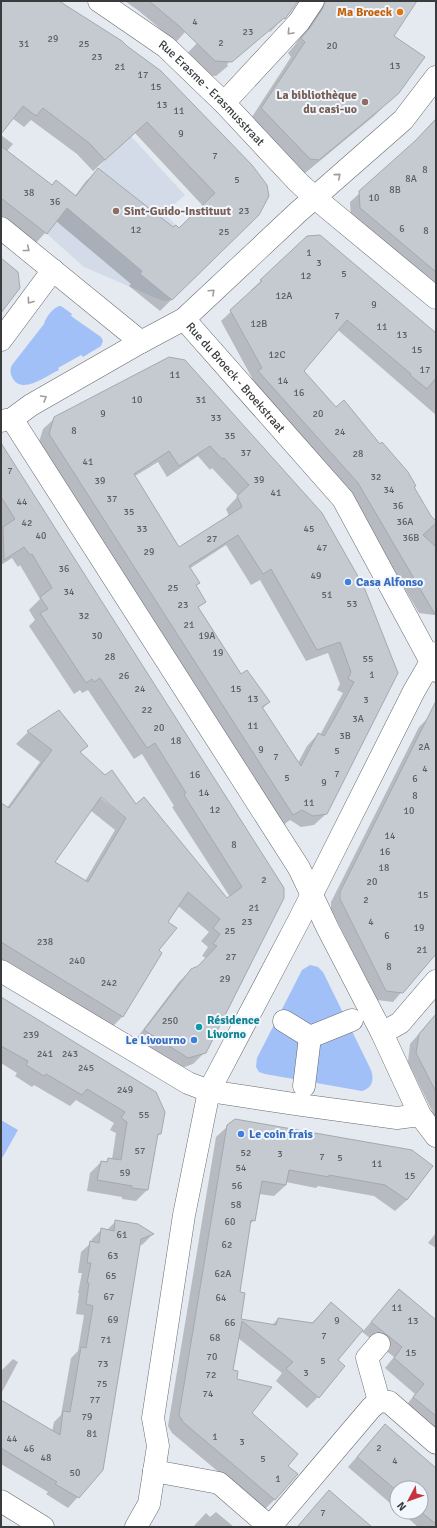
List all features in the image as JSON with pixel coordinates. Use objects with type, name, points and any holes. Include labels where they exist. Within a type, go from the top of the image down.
[{"type":"street","name":"Rue Erasme - Erasmusstraat","points":[[99,1],[166,47],[224,103],[297,181],[314,197],[436,298]]},
{"type":"street","points":[[224,103],[299,22],[313,1]]},
{"type":"street","name":"Rue du Broeck - Broekstraat","points":[[434,662],[343,499],[184,319],[314,197],[403,120],[436,77]]},
{"type":"street","points":[[1,228],[141,342]]},
{"type":"street","points":[[1,340],[53,270]]},
{"type":"street","points":[[184,319],[141,342],[6,420],[299,868],[382,1033],[420,1114],[436,1136]]},
{"type":"street","points":[[136,1527],[149,1504],[158,1446],[154,1418],[155,1411],[184,1215],[209,1091],[298,922],[414,691],[434,662]]},
{"type":"street","points":[[1,971],[188,1083],[209,1091],[397,1118],[420,1114]]},
{"type":"street","points":[[382,1033],[400,1023],[436,981]]},
{"type":"street","points":[[278,1018],[310,1037]]},
{"type":"street","points":[[310,1037],[352,1020]]},
{"type":"street","points":[[304,1086],[310,1037]]},
{"type":"street","points":[[379,1344],[367,1358],[379,1401]]},
{"type":"street","points":[[154,1471],[219,1483],[270,1527],[371,1408],[379,1401],[389,1402],[436,1443]]},
{"type":"street","points":[[1,1501],[43,1527]]},
{"type":"shaded area","name":"Sint-Guido-Instituut","points":[[114,118],[185,195],[164,213],[212,262],[172,300],[163,301],[84,267],[47,234],[105,160],[89,143]]},
{"type":"shaded area","points":[[59,306],[72,314],[71,316],[101,337],[103,341],[101,346],[83,357],[81,355],[58,368],[59,370],[41,380],[27,385],[21,385],[12,377],[12,365],[44,324],[46,319],[54,309]]},
{"type":"shaded area","points":[[310,965],[318,967],[323,972],[371,1070],[372,1083],[366,1090],[362,1091],[265,1074],[259,1072],[256,1067],[257,1058],[302,970]]},
{"type":"shaded area","points":[[1,1120],[18,1130],[1,1160]]},
{"type":"building","points":[[1,1],[59,1],[122,41],[161,71],[252,165],[267,185],[269,196],[259,215],[172,300],[140,274],[142,271],[67,208],[47,234],[1,198],[1,146],[52,185],[56,180],[76,196],[98,168],[173,227],[176,225],[179,228],[215,193],[147,122],[105,160],[89,143],[43,108],[36,116],[23,106],[1,134]]},
{"type":"building","points":[[149,1],[298,1],[285,19],[284,18],[232,62],[215,61],[179,26]]},
{"type":"building","points":[[325,1],[417,1],[394,36],[425,57],[399,93],[319,160],[310,159],[261,108],[305,42],[301,38],[323,8]]},
{"type":"building","points":[[436,119],[436,272],[360,208],[359,191],[415,141]]},
{"type":"building","points":[[320,235],[436,333],[436,378],[427,389],[347,320],[304,371],[336,407],[344,400],[380,444],[382,442],[408,472],[416,486],[414,487],[431,516],[436,521],[436,523],[423,535],[436,547],[436,616],[358,483],[258,371],[262,368],[230,310],[262,281],[260,280],[307,236]]},
{"type":"building","points":[[1,258],[18,272],[20,288],[1,313]]},
{"type":"building","points":[[169,357],[185,360],[322,513],[364,587],[398,673],[327,814],[313,816],[302,810],[293,815],[49,434],[54,417]],"holes":[[[210,446],[222,459],[224,458],[249,485],[237,496],[242,507],[179,547],[134,474],[169,451],[179,466]],[[238,535],[263,574],[271,569],[317,650],[340,642],[351,672],[348,679],[354,682],[324,736],[318,733],[301,766],[262,707],[270,702],[247,670],[241,674],[198,607],[206,602],[196,585],[200,583],[189,566]]]},
{"type":"building","points":[[1,443],[284,888],[284,898],[206,1053],[188,1058],[144,1030],[191,969],[198,966],[217,946],[213,944],[220,934],[213,928],[220,919],[188,892],[168,922],[177,928],[159,950],[162,953],[123,1017],[1,942],[1,803],[9,808],[52,750],[27,731],[59,710],[88,746],[80,752],[105,775],[112,770],[136,804],[144,797],[227,898],[242,887],[184,795],[186,793],[155,743],[147,748],[100,678],[94,682],[92,679],[86,683],[40,613],[48,609],[40,597],[52,588],[32,554],[30,555],[24,547],[4,560],[3,527],[15,519],[1,497]],"holes":[[[101,797],[126,818],[88,882],[55,862]]]},
{"type":"building","points":[[436,701],[436,954],[403,993],[386,991],[340,899],[340,892]]},
{"type":"building","points":[[1,997],[156,1092],[165,1112],[161,1134],[158,1134],[148,1190],[97,1180],[101,1161],[107,1162],[108,1158],[121,1160],[127,1122],[121,1118],[125,1112],[87,1089],[82,1095],[46,1074],[44,1076],[26,1065],[28,1061],[1,1046]]},
{"type":"building","points":[[436,1014],[436,1092],[416,1053],[419,1034]]},
{"type":"building","points":[[235,1119],[412,1150],[433,1166],[407,1200],[385,1185],[329,1175],[329,1177],[289,1170],[286,1185],[262,1181],[255,1221],[251,1220],[240,1292],[245,1293],[241,1319],[276,1325],[278,1318],[313,1323],[331,1302],[363,1330],[338,1360],[345,1366],[319,1398],[286,1369],[293,1362],[242,1321],[233,1370],[238,1371],[237,1379],[272,1387],[252,1413],[298,1454],[288,1466],[298,1474],[275,1500],[183,1422],[179,1415],[227,1125]]},
{"type":"building","points":[[115,1220],[138,1224],[154,1234],[141,1239],[103,1470],[79,1498],[55,1484],[57,1482],[1,1448],[1,1400],[60,1435],[63,1411],[70,1412],[81,1347],[86,1348],[93,1306],[86,1304],[89,1283],[87,1283],[91,1263],[87,1263],[90,1241],[99,1243],[101,1228],[114,1231]]},
{"type":"building","points":[[399,1289],[436,1320],[436,1416],[413,1397],[424,1384],[394,1358],[402,1347],[371,1322]]},
{"type":"building","points":[[385,1424],[436,1468],[436,1524],[429,1518],[429,1480],[389,1480],[389,1484],[357,1457]]},
{"type":"building","points":[[329,1490],[345,1504],[372,1527],[297,1527]]},
{"type":"place","name":"Ma Broeck","points":[[400,12]]},
{"type":"place","name":"La bibliothèque du casi-uo","points":[[365,102]]},
{"type":"place","name":"Sint-Guido-Instituut","points":[[116,211]]},
{"type":"place","name":"Casa Alfonso","points":[[348,582]]},
{"type":"place","name":"Résidence Livorno","points":[[199,1027]]},
{"type":"place","name":"Le Livourno","points":[[194,1040]]},
{"type":"place","name":"Le coin frais","points":[[241,1134]]}]
